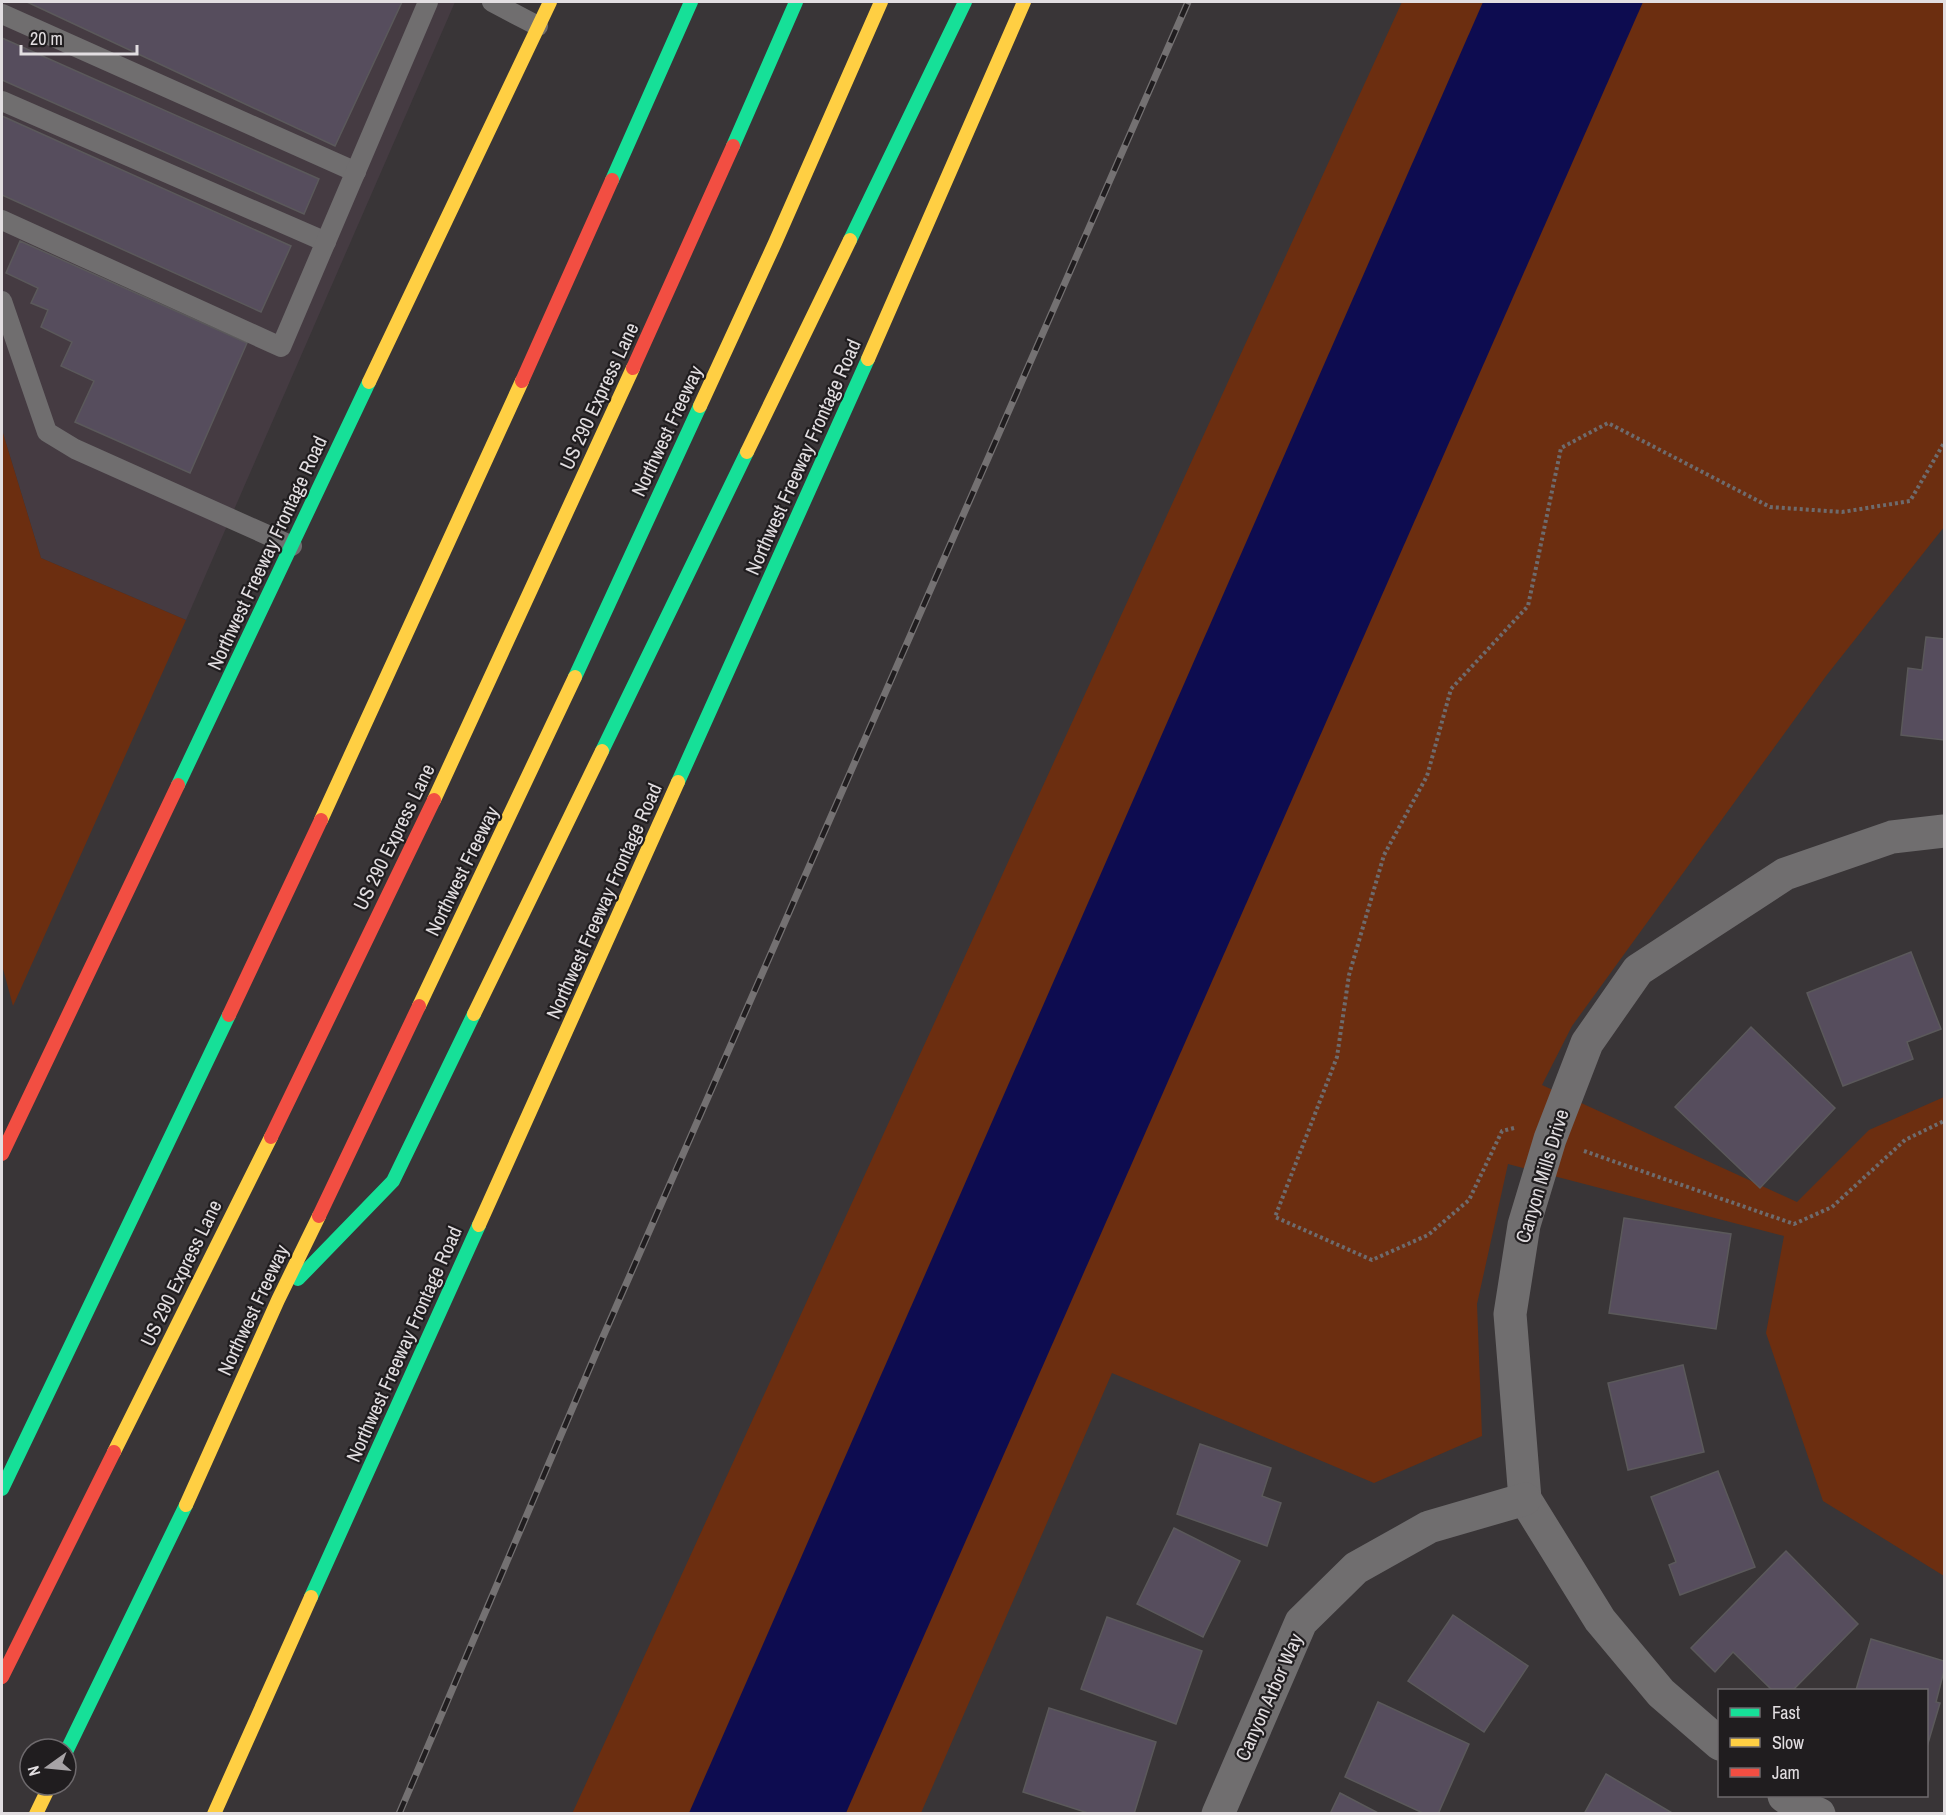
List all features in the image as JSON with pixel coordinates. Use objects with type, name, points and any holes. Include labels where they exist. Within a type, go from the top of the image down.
[{"type":"main road","name":"Northwest Freeway Frontage Road","points":[[2,1154],[9,1117],[292,546],[550,2]]},
{"type":"main road","points":[[2,1489],[160,1162],[450,543],[691,2]]},
{"type":"main road","name":"US 290 Express Lane","points":[[2,1677],[271,1137],[461,743],[685,255],[796,2]]},
{"type":"main road","name":"Northwest Freeway","points":[[73,1737],[171,1539],[278,1300],[522,792],[774,243],[881,2]]},
{"type":"main road","points":[[278,1300],[393,1181],[965,2]]},
{"type":"main road","name":"Northwest Freeway Frontage Road","points":[[214,1814],[842,420],[1024,2]]},
{"type":"main road","points":[[36,1814],[44,1797]]},
{"type":"street","name":"Canyon Mills Drive","points":[[1718,1743],[1661,1693],[1600,1620],[1525,1499],[1510,1314],[1524,1225],[1550,1139],[1587,1043],[1638,970],[1785,874],[1892,837],[1944,831]]},
{"type":"street","name":"Canyon Arbor Way","points":[[1218,1814],[1302,1623],[1356,1568],[1429,1527],[1525,1499]]},
{"type":"lane","points":[[2,220],[281,347],[428,2]]},
{"type":"lane","points":[[492,2],[538,26]]},
{"type":"lane","points":[[2,14],[356,172]]},
{"type":"lane","points":[[2,101],[326,242]]},
{"type":"lane","points":[[2,301],[47,432],[75,449],[292,546]]},
{"type":"path","points":[[1944,443],[1910,501],[1842,512],[1770,507],[1608,423],[1561,448],[1528,606],[1451,689],[1426,776],[1384,855],[1349,975],[1337,1057],[1275,1217],[1372,1260],[1428,1235],[1469,1200],[1502,1131],[1517,1127],[1794,1224],[1832,1207],[1905,1140],[1944,1121]]},
{"type":"shaded area","points":[[2,2],[455,2],[186,620],[41,558],[2,430]]},
{"type":"shaded area","points":[[1402,2],[1944,2],[1944,527],[1826,676],[1572,1026],[1542,1085],[1797,1202],[1869,1130],[1944,1097],[1944,1576],[1823,1501],[1766,1333],[1784,1236],[1508,1164],[1477,1304],[1482,1436],[1374,1483],[1112,1373],[921,1813],[572,1814]]},
{"type":"shaded area","points":[[1483,2],[1643,2],[846,1813],[689,1813]]},
{"type":"shaded area","points":[[2,430],[41,558],[186,620],[13,1006],[2,965]]},
{"type":"building","points":[[27,2],[402,2],[335,146]]},
{"type":"building","points":[[2,38],[319,179],[304,214],[2,80]]},
{"type":"building","points":[[2,116],[291,246],[261,312],[2,195]]},
{"type":"building","points":[[20,241],[247,343],[190,473],[75,422],[94,381],[61,366],[72,342],[41,327],[48,310],[31,303],[38,288],[6,273]]},
{"type":"building","points":[[1926,637],[1944,639],[1944,740],[1901,735],[1908,668],[1922,670]]},
{"type":"building","points":[[1911,952],[1941,1029],[1907,1042],[1913,1059],[1843,1086],[1807,993]]},
{"type":"building","points":[[1751,1027],[1835,1108],[1760,1188],[1675,1107]]},
{"type":"building","points":[[1624,1218],[1731,1234],[1716,1329],[1609,1313]]},
{"type":"building","points":[[1683,1365],[1704,1452],[1628,1470],[1608,1383]]},
{"type":"building","points":[[1200,1444],[1271,1468],[1262,1496],[1281,1503],[1267,1546],[1177,1514]]},
{"type":"building","points":[[1718,1471],[1755,1567],[1680,1595],[1669,1565],[1676,1562],[1651,1497]]},
{"type":"building","points":[[1174,1528],[1240,1561],[1203,1637],[1137,1604]]},
{"type":"building","points":[[1786,1551],[1858,1624],[1794,1689],[1771,1689],[1733,1652],[1715,1672],[1691,1648]]},
{"type":"building","points":[[1453,1615],[1528,1666],[1484,1732],[1408,1681]]},
{"type":"building","points":[[1107,1617],[1202,1651],[1176,1724],[1081,1689]]},
{"type":"building","points":[[1871,1639],[1944,1661],[1944,1671],[1936,1702],[1940,1703],[1928,1743],[1928,1689],[1856,1689]]},
{"type":"building","points":[[1378,1702],[1469,1744],[1438,1814],[1425,1814],[1345,1777]]},
{"type":"building","points":[[1049,1708],[1156,1742],[1134,1814],[1091,1814],[1023,1792]]},
{"type":"building","points":[[1606,1774],[1674,1814],[1584,1814]]},
{"type":"building","points":[[1340,1793],[1380,1814],[1330,1814]]},
{"type":"railway","points":[[399,1814],[602,1339],[1188,2]]},
{"type":"traffic: fast","points":[[612,180],[691,2]]},
{"type":"traffic: fast","points":[[733,146],[796,2]]},
{"type":"traffic: fast","points":[[850,240],[965,2]]},
{"type":"traffic: fast","points":[[678,782],[868,359]]},
{"type":"traffic: fast","points":[[178,785],[369,382]]},
{"type":"traffic: fast","points":[[575,677],[700,406]]},
{"type":"traffic: fast","points":[[602,751],[747,452]]},
{"type":"traffic: fast","points":[[298,1279],[393,1181],[474,1014]]},
{"type":"traffic: fast","points":[[2,1489],[229,1015]]},
{"type":"traffic: fast","points":[[311,1597],[479,1225]]},
{"type":"traffic: fast","points":[[73,1737],[186,1505]]},
{"type":"traffic: slow","points":[[369,382],[550,2]]},
{"type":"traffic: slow","points":[[700,406],[775,243],[881,2]]},
{"type":"traffic: slow","points":[[868,359],[1024,2]]},
{"type":"traffic: slow","points":[[747,452],[850,240]]},
{"type":"traffic: slow","points":[[434,800],[633,368]]},
{"type":"traffic: slow","points":[[321,820],[522,381]]},
{"type":"traffic: slow","points":[[419,1006],[575,677]]},
{"type":"traffic: slow","points":[[474,1014],[602,751]]},
{"type":"traffic: slow","points":[[479,1225],[678,782]]},
{"type":"traffic: slow","points":[[114,1452],[271,1137]]},
{"type":"traffic: slow","points":[[186,1505],[278,1300],[319,1216]]},
{"type":"traffic: slow","points":[[214,1814],[311,1597]]},
{"type":"traffic: slow","points":[[36,1814],[44,1797]]},
{"type":"traffic: jam","points":[[633,368],[733,146]]},
{"type":"traffic: jam","points":[[522,381],[612,180]]},
{"type":"traffic: jam","points":[[2,1154],[178,785]]},
{"type":"traffic: jam","points":[[271,1137],[434,800]]},
{"type":"traffic: jam","points":[[229,1015],[321,820]]},
{"type":"traffic: jam","points":[[319,1216],[419,1006]]},
{"type":"traffic: jam","points":[[2,1677],[114,1452]]}]
